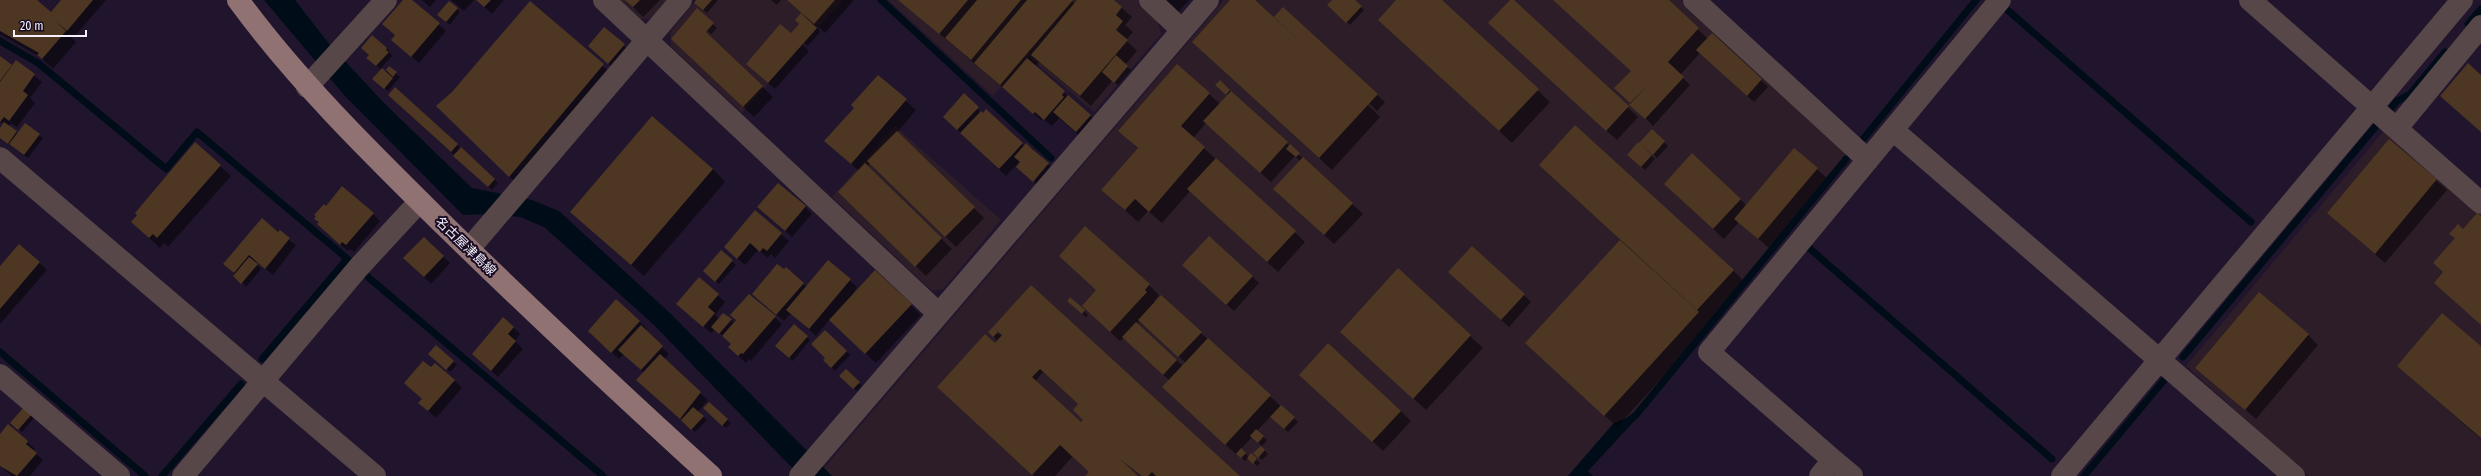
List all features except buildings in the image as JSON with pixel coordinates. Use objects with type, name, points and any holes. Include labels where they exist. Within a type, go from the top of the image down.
[{"type":"main road","name":"名古屋津島線","points":[[238,0],[269,42],[314,79],[420,201],[590,366],[711,476]]},
{"type":"street","points":[[314,79],[386,0]]},
{"type":"street","points":[[604,0],[938,314]]},
{"type":"street","points":[[469,249],[681,0]]},
{"type":"street","points":[[1150,0],[1182,30]]},
{"type":"street","points":[[800,476],[1208,0]]},
{"type":"street","points":[[1694,0],[1868,160]]},
{"type":"street","points":[[1852,476],[1827,468],[1709,352],[2000,0]]},
{"type":"street","points":[[2250,0],[2481,203]]},
{"type":"street","points":[[2383,116],[2462,0]]},
{"type":"street","points":[[2062,476],[2159,359],[2383,116],[2481,26]]},
{"type":"street","points":[[1893,130],[2294,476]]},
{"type":"street","points":[[0,158],[375,476]]},
{"type":"street","points":[[183,476],[359,267],[420,201]]},
{"type":"street","points":[[0,375],[119,476]]},
{"type":"shaded area","points":[[619,0],[668,0],[652,18],[639,20]]},
{"type":"shaded area","points":[[696,0],[843,0],[742,113],[671,47],[670,32]]},
{"type":"shaded area","points":[[888,0],[1139,0],[1157,18],[1161,34],[1094,112],[1028,56],[993,96]]},
{"type":"shaded area","points":[[1224,0],[1681,0],[1848,153],[1635,414],[1613,424],[1568,476],[832,476],[824,468]]},
{"type":"shaded area","points":[[895,126],[1001,220],[943,289],[932,291],[832,197]]},
{"type":"shaded area","points":[[2387,127],[2481,209],[2481,476],[2309,476],[2186,366]]},
{"type":"water","points":[[264,0],[295,0],[330,45],[384,103],[472,188],[532,200],[559,211],[671,314],[832,476],[800,476],[653,324],[544,227],[520,217],[488,214],[463,215],[344,95]]},
{"type":"water","points":[[1635,414],[1638,417],[1588,471],[1593,476],[1568,476],[1613,424]]},
{"type":"waterway","points":[[881,0],[1051,158]]},
{"type":"waterway","points":[[1864,138],[1976,0]]},
{"type":"waterway","points":[[2004,7],[2251,222]]},
{"type":"waterway","points":[[2468,24],[2481,9]]},
{"type":"waterway","points":[[0,41],[38,63],[166,169],[197,132],[350,261]]},
{"type":"waterway","points":[[2183,357],[2397,101],[2410,94],[2445,52]]},
{"type":"waterway","points":[[1629,420],[1636,415],[1846,159]]},
{"type":"waterway","points":[[1809,248],[2052,459]]},
{"type":"waterway","points":[[262,359],[347,259]]},
{"type":"waterway","points":[[368,277],[603,476]]},
{"type":"waterway","points":[[0,352],[145,476]]},
{"type":"waterway","points":[[2084,476],[2165,379]]},
{"type":"waterway","points":[[162,476],[241,384]]}]
